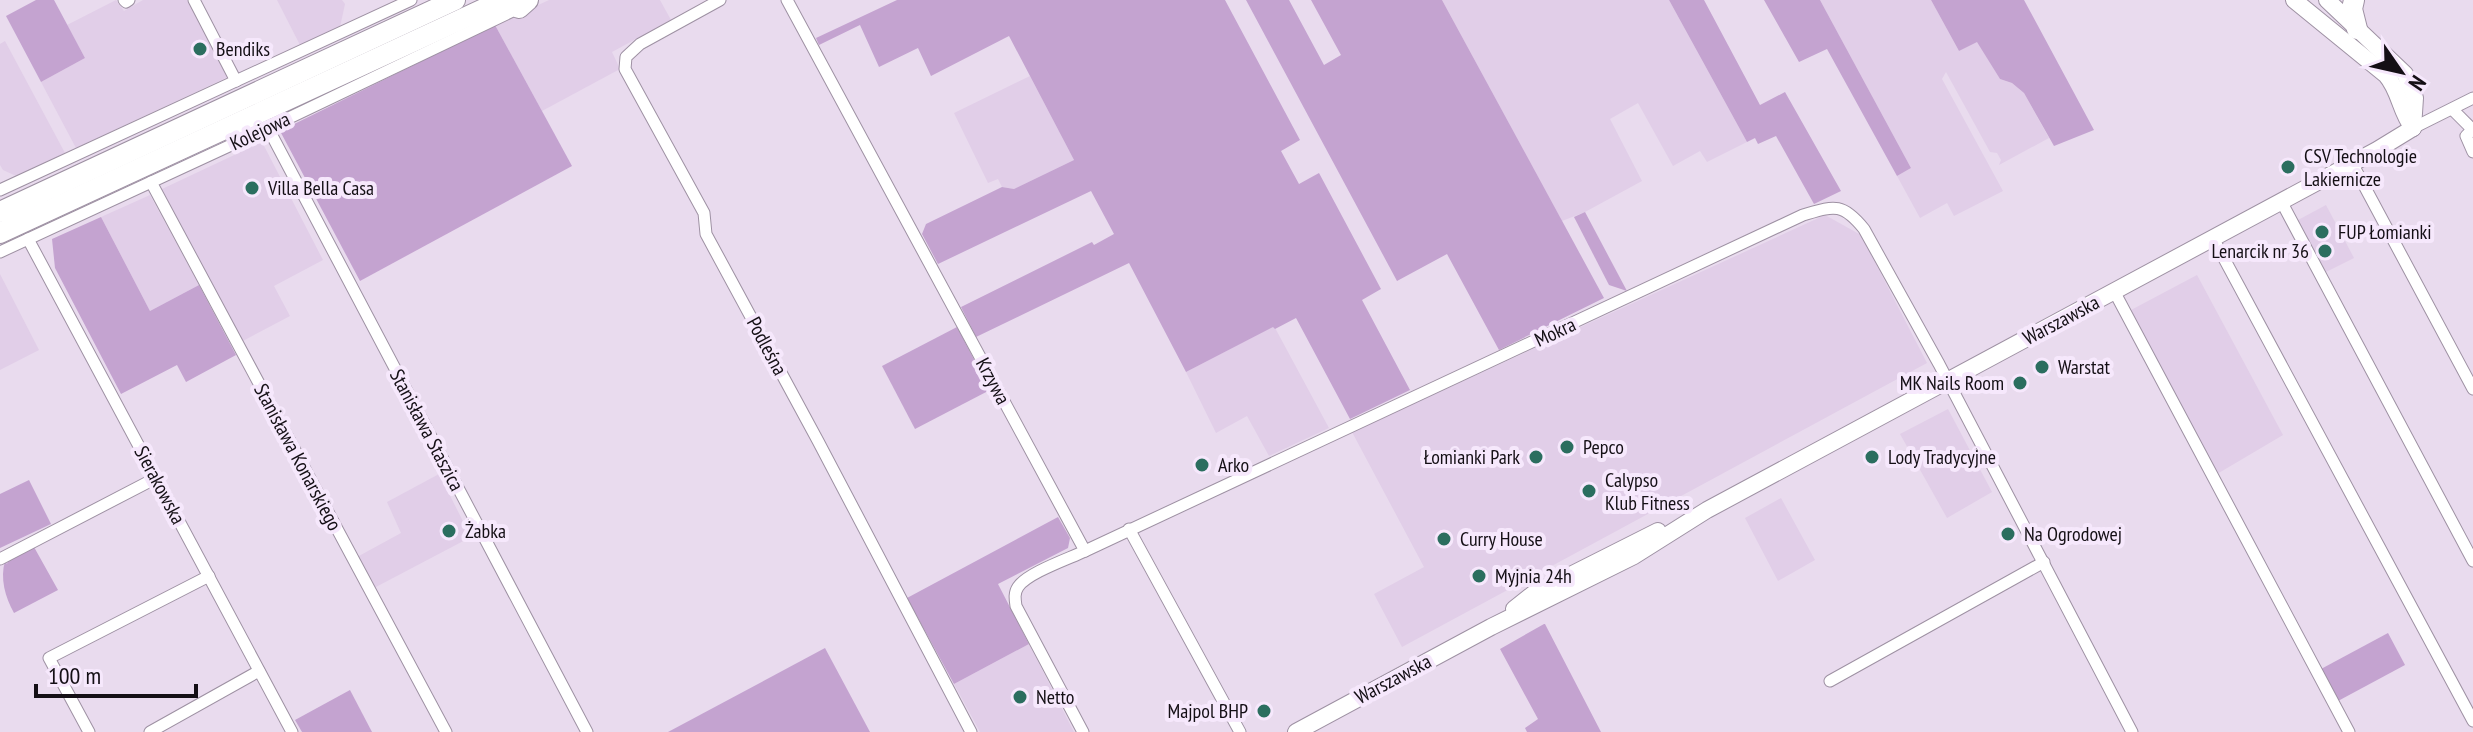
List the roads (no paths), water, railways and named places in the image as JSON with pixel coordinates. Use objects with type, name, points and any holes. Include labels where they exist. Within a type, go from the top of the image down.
[{"type":"highway","name":"Kolejowa","points":[[0,212],[455,0]]},
{"type":"highway","points":[[2354,0],[2352,9],[2357,29]]},
{"type":"highway","name":"Kolejowa","points":[[0,233],[517,3]]},
{"type":"street","points":[[194,0],[236,81]]},
{"type":"street","points":[[1,187],[411,0]]},
{"type":"street","name":"Podleśna","points":[[720,0],[640,44],[626,57],[625,69],[704,213],[706,234],[971,732]]},
{"type":"street","name":"Krzywa","points":[[787,0],[1085,551]]},
{"type":"street","points":[[2294,0],[2386,75],[2396,89],[2404,116],[2413,128]]},
{"type":"street","points":[[2327,0],[2405,74],[2415,98],[2413,128]]},
{"type":"street","name":"Kolejowa","points":[[0,252],[268,128],[517,3]]},
{"type":"street","points":[[2413,128],[2473,98]]},
{"type":"street","points":[[2452,109],[2473,130],[2466,136],[2473,152]]},
{"type":"street","name":"Stanisława Staszica","points":[[268,128],[587,732]]},
{"type":"street","name":"Warszawska","points":[[1296,732],[1491,627],[1533,594],[1640,546],[2413,128]]},
{"type":"street","points":[[2352,163],[2473,389]]},
{"type":"street","name":"Stanisława Konarskiego","points":[[151,182],[446,732]]},
{"type":"street","points":[[2281,201],[2473,561]]},
{"type":"street","name":"Mokra","points":[[1085,551],[1803,215],[1833,206],[1852,215],[1864,229],[1947,381]]},
{"type":"street","points":[[2213,238],[2473,721]]},
{"type":"street","name":"Sierakowska","points":[[28,239],[292,732]]},
{"type":"street","points":[[2114,291],[2349,732]]},
{"type":"street","points":[[1947,381],[2132,732]]},
{"type":"street","points":[[0,559],[156,478]]},
{"type":"street","points":[[1129,529],[1240,732]]},
{"type":"street","points":[[1083,732],[1016,606],[1015,590],[1026,579],[1085,551]]},
{"type":"street","points":[[1830,681],[2044,562]]},
{"type":"street","points":[[89,732],[49,658],[209,576]]},
{"type":"street","points":[[150,732],[259,671]]},
{"type":"place","name":"Bendiks","points":[[200,49]]},
{"type":"place","name":"CSV Technologie Lakiernicze","points":[[2288,167]]},
{"type":"place","name":"Villa Bella Casa","points":[[252,188]]},
{"type":"place","name":"FUP Łomianki","points":[[2322,232]]},
{"type":"place","name":"Lenarcik nr 36","points":[[2325,251]]},
{"type":"place","name":"Warstat","points":[[2042,367]]},
{"type":"place","name":"MK Nails Room","points":[[2020,383]]},
{"type":"place","name":"Pepco","points":[[1567,447]]},
{"type":"place","name":"Łomianki Park","points":[[1536,457]]},
{"type":"place","name":"Lody Tradycyjne","points":[[1872,457]]},
{"type":"place","name":"Arko","points":[[1202,465]]},
{"type":"place","name":"Calypso Klub Fitness","points":[[1589,491]]},
{"type":"place","name":"Żabka","points":[[449,531]]},
{"type":"place","name":"Na Ogrodowej","points":[[2008,534]]},
{"type":"place","name":"Curry House","points":[[1444,539]]},
{"type":"place","name":"Myjnia 24h","points":[[1479,576]]},
{"type":"place","name":"Netto","points":[[1020,697]]},
{"type":"place","name":"Majpol BHP","points":[[1264,711]]}]
